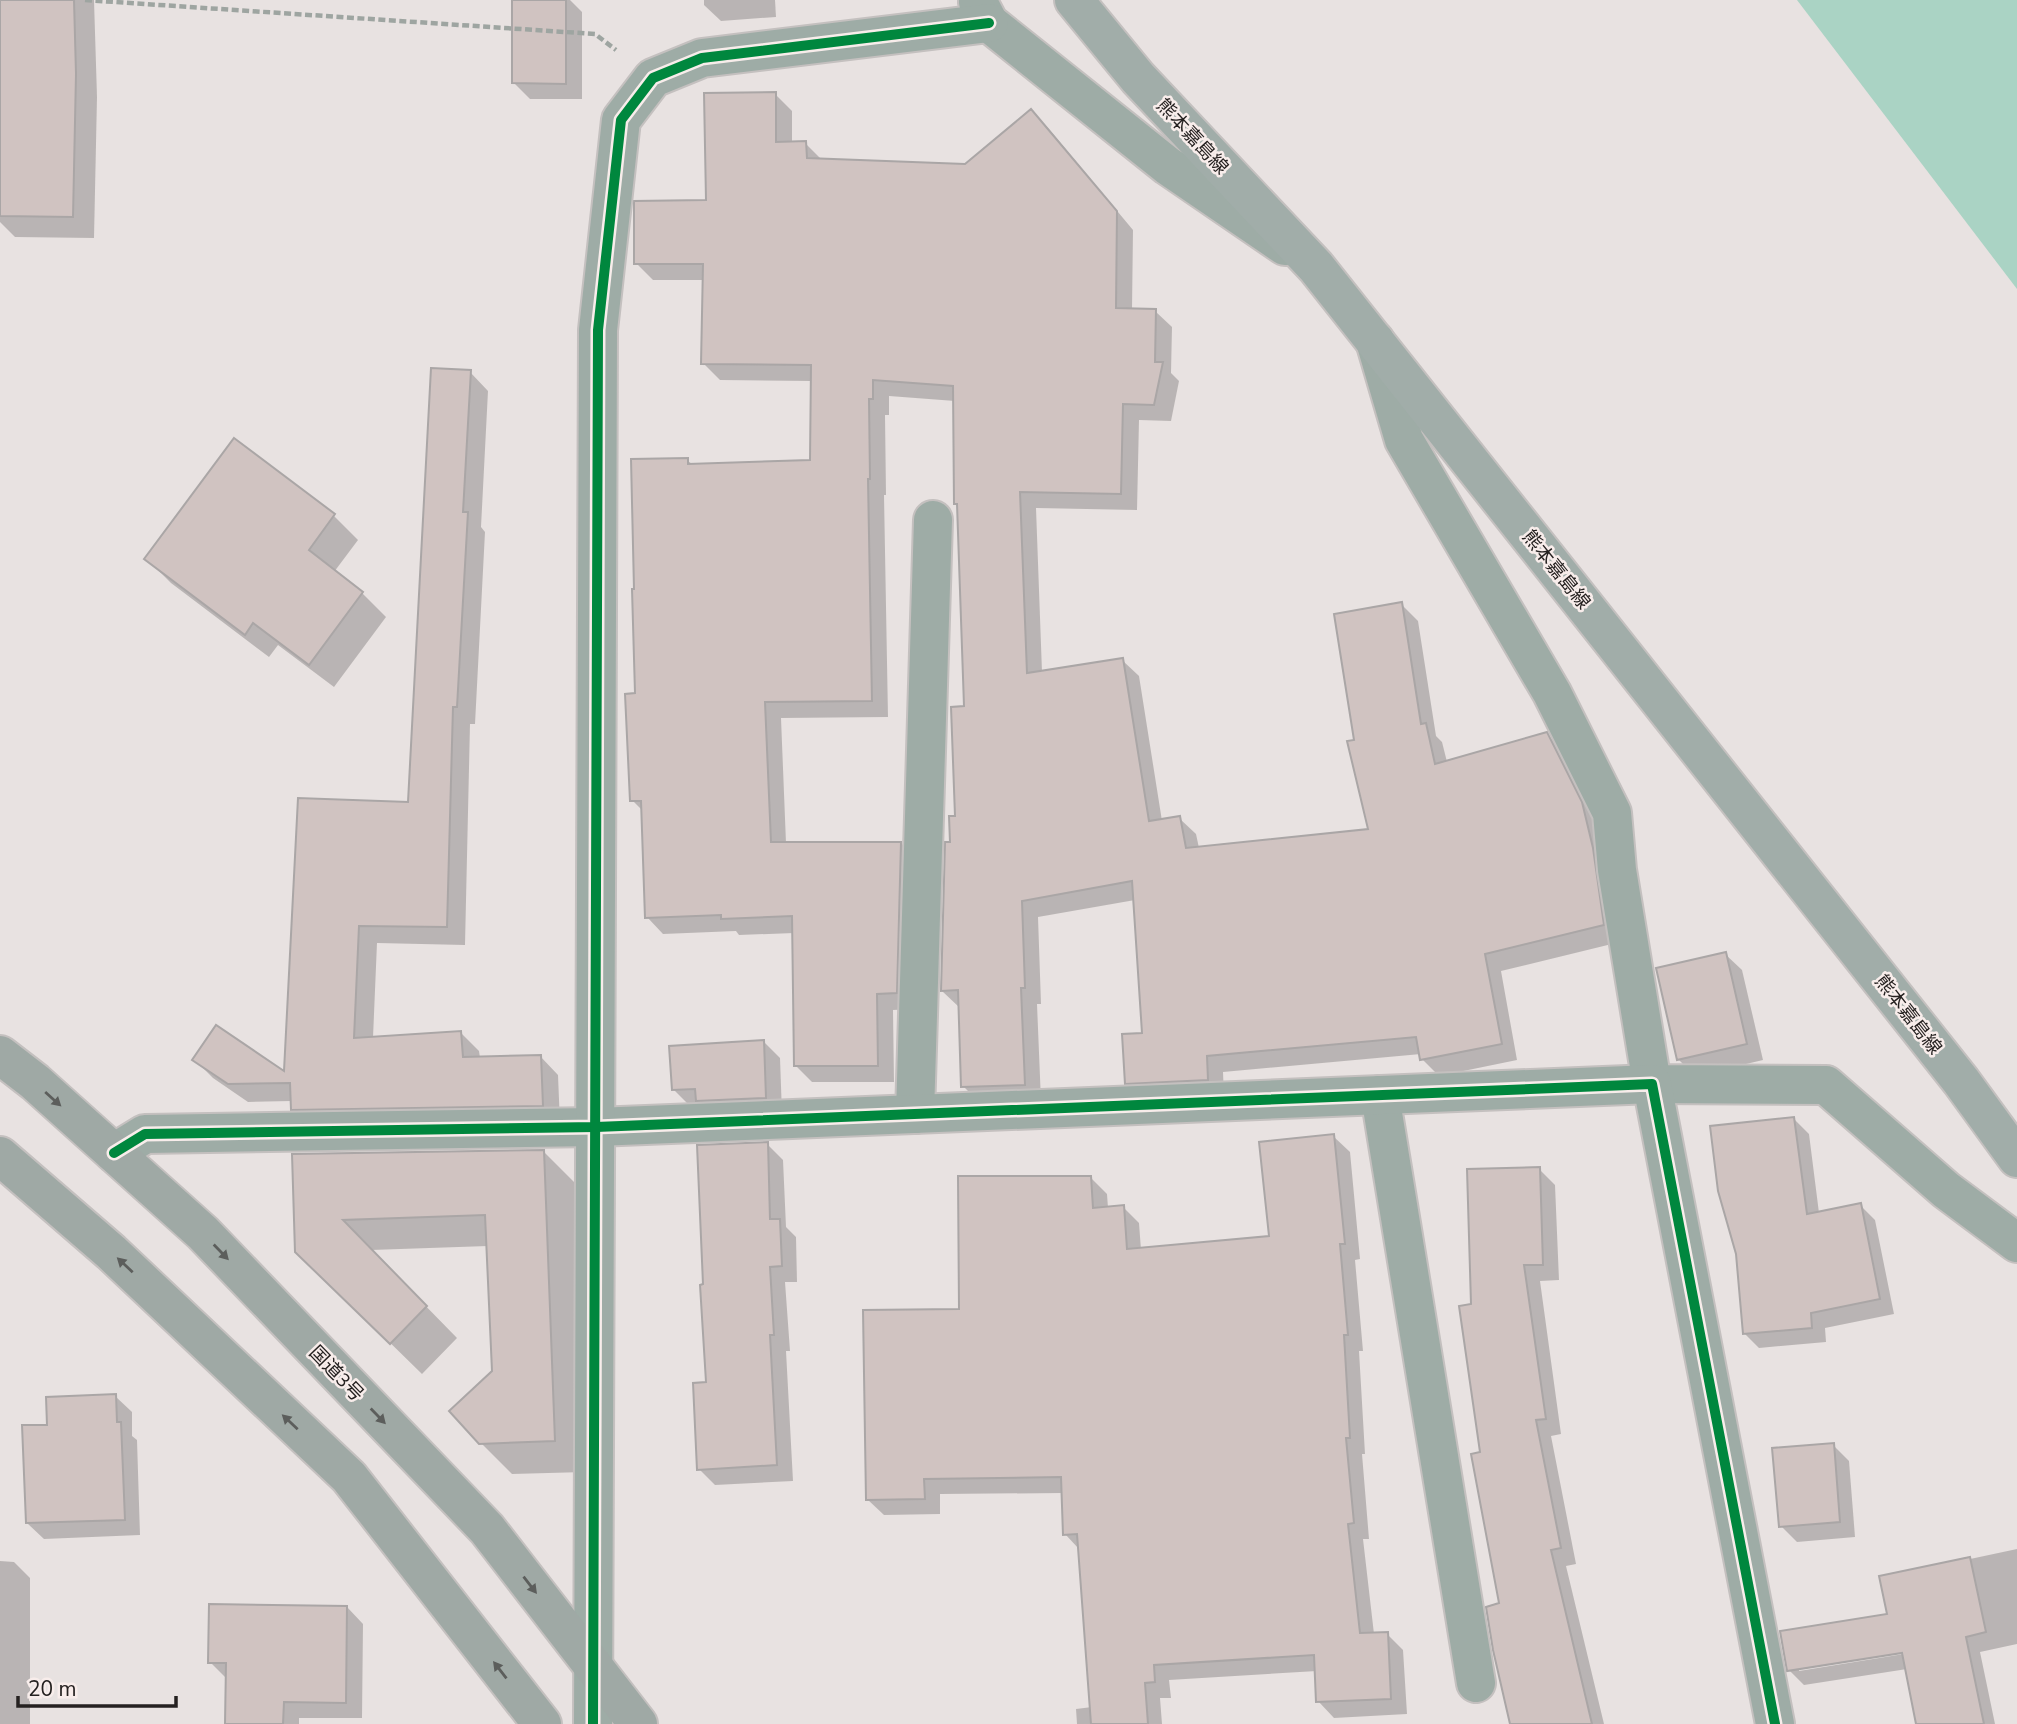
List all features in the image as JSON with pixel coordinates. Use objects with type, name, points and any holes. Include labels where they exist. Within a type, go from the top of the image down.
[{"type":"highway","name":"国道3号","points":[[0,1055],[203,1233],[487,1529],[638,1724]]},
{"type":"highway","points":[[0,1156],[111,1252],[349,1477],[542,1724]]},
{"type":"main road","name":"熊本嘉島線","points":[[1074,0],[1138,78],[1316,267],[1961,1081],[2017,1158]]},
{"type":"street","points":[[593,1724],[598,330],[621,120],[653,78],[702,58],[983,12],[1168,166],[1316,267]]},
{"type":"street","points":[[1374,339],[1404,440],[1552,693],[1612,813],[1618,870],[1652,1084],[1775,1724]]},
{"type":"street","points":[[915,1114],[933,520]]},
{"type":"street","points":[[114,1153],[145,1134],[596,1127],[1652,1084],[1826,1085],[1946,1190],[2017,1242]]},
{"type":"street","points":[[1381,1095],[1476,1683]]},
{"type":"path","points":[[85,0],[595,34],[653,78]]},
{"type":"shaded area","points":[[1797,0],[2017,0],[2017,289]]},
{"type":"building","points":[[0,0],[74,0],[76,74],[73,217],[0,216]]},
{"type":"building","points":[[512,0],[566,0],[566,84],[512,83]]},
{"type":"building","points":[[776,92],[776,142],[806,141],[807,158],[965,164],[1031,109],[1117,211],[1116,308],[1156,309],[1155,362],[1163,362],[1154,405],[1123,404],[1121,494],[1020,492],[1027,673],[1123,658],[1149,821],[1180,816],[1186,848],[1368,829],[1347,741],[1354,740],[1334,614],[1402,602],[1421,724],[1426,723],[1435,764],[1547,732],[1582,802],[1593,848],[1604,925],[1485,954],[1502,1044],[1420,1060],[1416,1037],[1207,1056],[1208,1080],[1125,1084],[1122,1034],[1142,1033],[1132,881],[1022,901],[1025,988],[1021,988],[1025,1085],[961,1087],[958,990],[941,991],[945,842],[950,842],[949,816],[955,816],[951,707],[964,706],[957,504],[954,504],[953,386],[873,380],[873,399],[869,399],[868,479],[872,701],[765,702],[771,842],[901,842],[897,993],[877,994],[878,1066],[794,1066],[792,916],[645,918],[641,801],[630,801],[625,694],[635,693],[631,459],[688,458],[688,464],[810,460],[811,365],[701,364],[703,264],[634,264],[634,201],[706,200],[704,93]]},
{"type":"building","points":[[431,368],[471,370],[463,512],[468,512],[457,707],[453,707],[447,927],[359,926],[354,1038],[461,1031],[463,1057],[541,1055],[543,1106],[291,1110],[290,1083],[228,1084],[192,1060],[216,1025],[284,1071],[298,798],[408,802]]},
{"type":"building","points":[[234,438],[335,514],[309,550],[363,592],[309,665],[253,623],[245,635],[144,559]]},
{"type":"building","points":[[1726,952],[1747,1044],[1677,1060],[1656,968]]},
{"type":"building","points":[[764,1040],[766,1098],[696,1101],[695,1089],[672,1090],[669,1046]]},
{"type":"building","points":[[1794,1117],[1807,1214],[1861,1203],[1880,1299],[1811,1313],[1812,1328],[1743,1334],[1736,1254],[1718,1191],[1710,1126]]},
{"type":"building","points":[[1334,1134],[1345,1244],[1340,1244],[1348,1335],[1344,1335],[1350,1438],[1346,1438],[1354,1523],[1348,1524],[1360,1633],[1388,1632],[1391,1699],[1316,1702],[1314,1655],[1154,1665],[1155,1682],[1145,1683],[1148,1724],[1091,1724],[1077,1534],[1063,1535],[1061,1477],[924,1479],[925,1499],[866,1500],[863,1310],[959,1309],[958,1176],[1091,1176],[1093,1208],[1124,1205],[1127,1249],[1269,1236],[1259,1142]]},
{"type":"building","points":[[768,1142],[770,1219],[780,1219],[782,1266],[770,1267],[774,1335],[770,1335],[777,1465],[697,1470],[693,1383],[706,1382],[700,1285],[703,1284],[697,1145]]},
{"type":"building","points":[[544,1150],[555,1441],[479,1444],[449,1411],[492,1371],[485,1215],[343,1220],[427,1306],[390,1344],[295,1252],[292,1154]]},
{"type":"building","points":[[1540,1167],[1543,1265],[1524,1265],[1546,1419],[1536,1420],[1561,1548],[1551,1550],[1592,1724],[1510,1724],[1486,1607],[1499,1603],[1471,1454],[1480,1452],[1459,1306],[1471,1304],[1467,1169]]},
{"type":"building","points":[[116,1394],[117,1422],[121,1422],[125,1520],[26,1523],[22,1425],[47,1425],[46,1397]]},
{"type":"building","points":[[1834,1443],[1840,1522],[1779,1527],[1772,1448]]},
{"type":"building","points":[[1970,1557],[1986,1632],[1966,1637],[1984,1724],[1916,1724],[1902,1653],[1787,1671],[1780,1631],[1887,1614],[1879,1576]]},
{"type":"building","points":[[209,1604],[347,1606],[346,1703],[284,1702],[283,1724],[225,1724],[226,1663],[208,1663]]},
{"type":"cycle path","points":[[593,1724],[598,330],[621,120],[653,78],[702,58],[989,23]]},
{"type":"cycle path","points":[[114,1153],[145,1134],[596,1127],[1652,1084],[1775,1724]]}]
